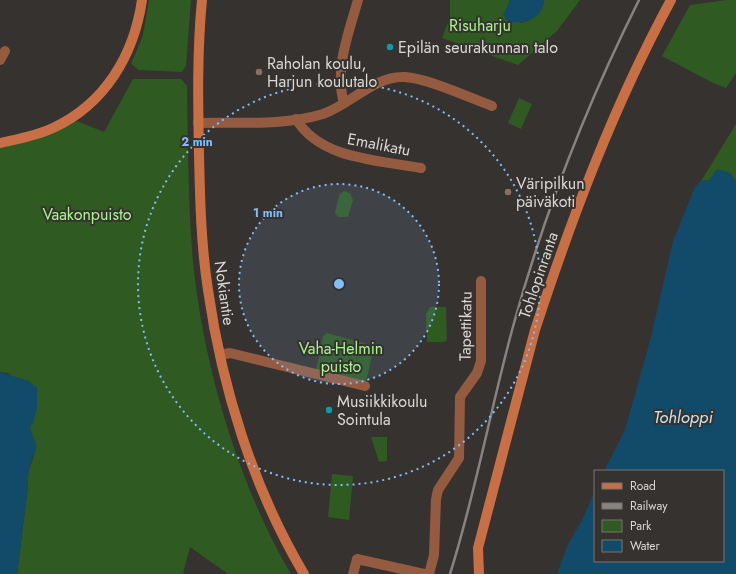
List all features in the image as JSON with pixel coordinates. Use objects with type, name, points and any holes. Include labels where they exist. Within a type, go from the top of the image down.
[{"type":"street","points":[[0,143],[35,135],[53,128],[72,118],[92,102],[107,86],[130,49],[139,18],[142,0]]},
{"type":"street","name":"Nokiantie","points":[[202,0],[198,67],[198,123],[203,248],[208,289],[220,355],[236,415],[253,465],[286,542],[304,574]]},
{"type":"street","points":[[344,103],[341,86],[341,67],[358,0]]},
{"type":"street","name":"Tohlopinranta","points":[[479,574],[478,548],[542,307],[576,209],[602,144],[645,50],[671,0]]},
{"type":"street","points":[[198,123],[261,123],[322,114],[380,83],[405,76],[425,81],[492,106]]},
{"type":"street","name":"Emalikatu","points":[[296,119],[307,134],[349,156],[421,168]]},
{"type":"street","name":"Tapettikatu","points":[[429,574],[434,555],[436,499],[438,490],[459,458],[460,397],[477,373],[481,361],[481,281]]},
{"type":"street","points":[[220,355],[230,353],[365,386]]},
{"type":"street","points":[[353,574],[357,559],[424,574]]},
{"type":"green space","points":[[149,0],[191,0],[186,66],[182,72],[139,70],[131,64],[143,35]]},
{"type":"green space","name":"Risuharju","points":[[450,0],[510,0],[509,3],[520,23],[536,16],[542,9],[544,0],[580,0],[557,31],[518,65],[442,38],[450,17]]},
{"type":"green space","points":[[736,0],[736,73],[726,88],[713,83],[662,56],[690,5]]},
{"type":"green space","name":"Vaakonpuisto","points":[[133,79],[181,79],[187,86],[192,249],[196,290],[203,332],[224,417],[238,459],[254,500],[291,574],[228,574],[190,547],[183,574],[17,574],[28,485],[27,481],[36,448],[30,425],[35,411],[36,401],[8,373],[0,372],[0,148],[50,135],[77,121],[104,132]]},
{"type":"green space","points":[[519,98],[532,104],[521,129],[508,123]]},
{"type":"green space","points":[[736,124],[736,181],[730,173],[701,181]]},
{"type":"green space","points":[[344,191],[350,193],[353,200],[348,217],[338,217],[335,213],[339,195]]},
{"type":"green space","points":[[430,307],[446,307],[447,340],[444,342],[427,342],[426,314]]},
{"type":"green space","name":"Vaha-Helmin puisto","points":[[327,333],[374,346],[366,382],[316,370],[323,336]]},
{"type":"green space","points":[[371,437],[387,437],[387,461],[379,462]]},
{"type":"green space","points":[[332,474],[353,476],[349,520],[328,517]]},
{"type":"water","points":[[510,0],[544,0],[543,7],[540,12],[532,19],[521,22],[508,22],[503,15]]},
{"type":"water","name":"Tohloppi","points":[[717,169],[730,173],[736,181],[736,574],[557,574],[568,544],[582,520],[594,493],[594,562],[724,562],[724,470],[605,470],[625,430],[651,337],[673,241],[695,187],[701,181],[709,180]]},
{"type":"water","points":[[0,372],[29,381],[37,388],[37,408],[33,423],[30,426],[36,444],[36,450],[32,458],[29,472],[17,574],[0,574]]},
{"type":"railway","points":[[450,574],[468,512],[514,323],[539,240],[553,199],[585,118],[639,0]]},
{"type":"place","name":"Epilän seurakunnan talo","points":[[390,47]]},
{"type":"place","name":"Raholan koulu, Harjun koulutalo","points":[[259,72]]},
{"type":"place","name":"Väripilkun päiväkoti","points":[[508,192]]},
{"type":"place","name":"Musiikkikoulu Sointula","points":[[329,410]]}]
